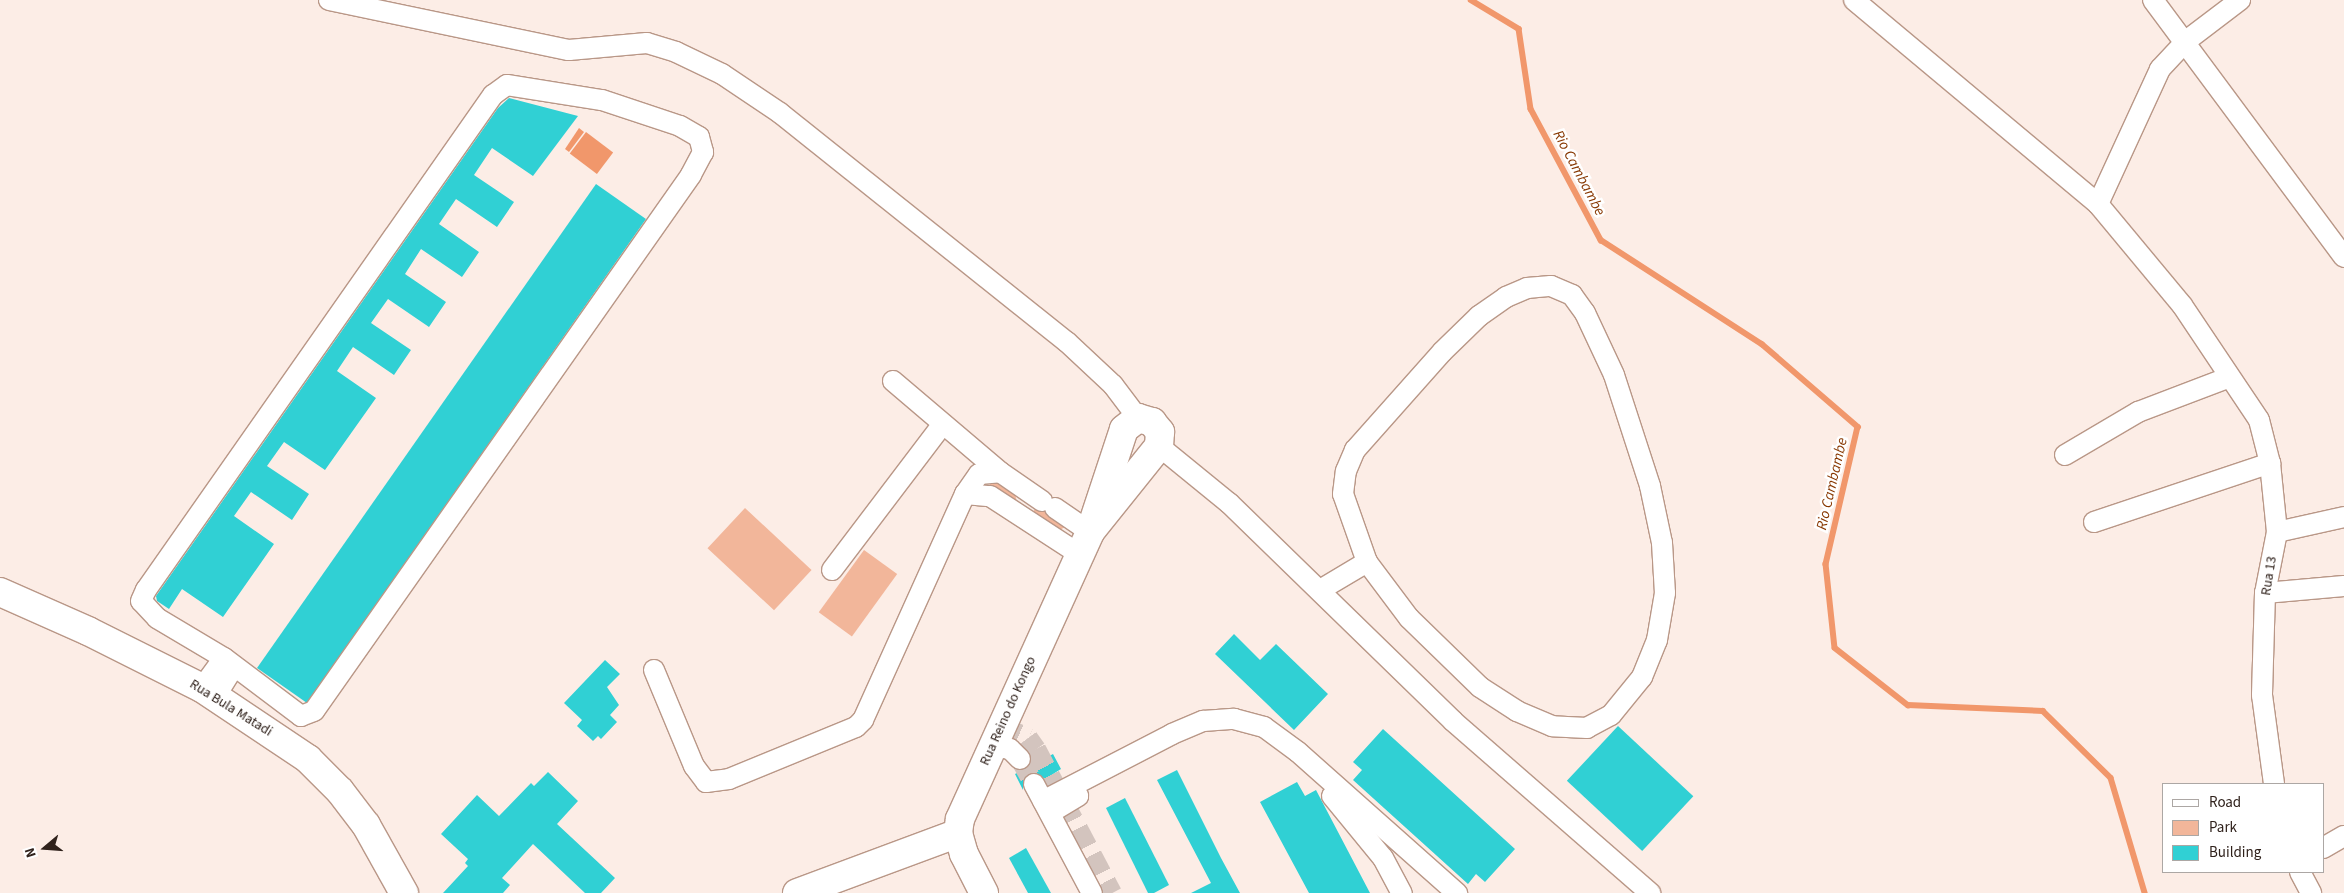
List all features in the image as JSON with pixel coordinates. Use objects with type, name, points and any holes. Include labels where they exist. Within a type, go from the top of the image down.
[{"type":"street","points":[[329,0],[569,50],[647,43],[676,52],[722,74],[780,113],[1067,342],[1113,385],[1138,418],[1152,422],[1160,432],[1159,446],[1229,503],[1453,721],[1650,893]]},
{"type":"street","name":"Rua 13","points":[[1854,0],[2098,204],[2182,305],[2259,420],[2270,463],[2277,532],[2265,593],[2262,695],[2274,783]]},
{"type":"street","points":[[2152,0],[2186,41],[2344,257]]},
{"type":"street","points":[[2098,204],[2160,69],[2186,41],[2240,0]]},
{"type":"street","points":[[506,85],[515,85],[602,100],[680,126],[699,137],[703,152],[691,175],[314,710],[307,716],[294,712],[229,662],[147,610],[141,601],[146,590],[493,95],[506,85]]},
{"type":"street","points":[[1551,286],[1572,295],[1585,313],[1614,376],[1650,486],[1662,543],[1665,592],[1657,640],[1642,677],[1611,715],[1587,728],[1552,726],[1517,711],[1480,687],[1408,618],[1367,562],[1343,494],[1346,471],[1356,450],[1479,316],[1506,297],[1527,288],[1551,286]]},
{"type":"street","points":[[2065,455],[2138,412],[2230,377]]},
{"type":"street","points":[[893,381],[942,425],[1000,472],[1044,502],[1085,543]]},
{"type":"street","name":"Rua Reino do Kongo","points":[[958,833],[960,819],[991,746],[1085,543],[1124,429],[1138,418]]},
{"type":"street","points":[[832,570],[942,425]]},
{"type":"street","name":"Rua Reino do Kongo","points":[[1085,543],[1159,446]]},
{"type":"street","points":[[2094,522],[2270,463]]},
{"type":"street","points":[[654,670],[699,777],[706,782],[729,779],[856,726],[862,720],[965,494],[979,474],[1000,472]]},
{"type":"street","points":[[965,494],[990,496],[1024,521],[1085,543]]},
{"type":"street","points":[[1024,521],[1024,513],[1044,502]]},
{"type":"street","points":[[2277,532],[2344,517]]},
{"type":"street","points":[[1320,590],[1367,562]]},
{"type":"street","points":[[2265,593],[2344,586]]},
{"type":"street","name":"Rua Bula Matadi","points":[[0,592],[88,631],[209,692],[308,759],[340,791],[366,825],[404,893]]},
{"type":"street","points":[[209,692],[229,662]]},
{"type":"street","points":[[1042,800],[1172,734],[1203,721],[1234,719],[1264,727],[1298,752],[1457,893]]},
{"type":"street","points":[[1042,800],[1064,802],[1178,746],[1206,735],[1230,731],[1258,738],[1330,794],[1378,851],[1402,893]]},
{"type":"street","points":[[991,746],[1010,750],[1020,759]]},
{"type":"street","points":[[1042,800],[1092,893]]},
{"type":"street","points":[[797,893],[958,833],[964,854],[984,893]]},
{"type":"street","points":[[2324,847],[2344,836]]},
{"type":"street","points":[[2300,873],[2310,893]]},
{"type":"green space","points":[[989,481],[997,481],[1015,494],[1017,502],[1013,503],[991,489]]},
{"type":"green space","points":[[1037,507],[1063,520],[1065,527],[1058,531],[1030,515]]},
{"type":"green space","points":[[745,508],[812,570],[774,610],[707,548]]},
{"type":"green space","points":[[864,550],[897,574],[852,636],[819,612]]},
{"type":"shaded area","points":[[579,128],[584,132],[569,152],[565,149]]},
{"type":"shaded area","points":[[586,132],[613,152],[597,174],[570,154]]},
{"type":"building","points":[[509,98],[578,116],[533,176],[492,148],[474,175],[514,202],[497,227],[456,199],[439,224],[479,252],[462,277],[421,249],[405,274],[446,302],[429,327],[388,299],[371,323],[411,350],[394,375],[353,347],[337,371],[376,398],[325,470],[284,442],[267,466],[309,494],[292,520],[251,492],[234,516],[274,544],[223,617],[182,589],[169,609],[157,601],[156,596],[498,108]]},
{"type":"building","points":[[596,184],[646,219],[307,703],[257,668]]},
{"type":"building","points":[[1234,634],[1260,660],[1276,644],[1328,694],[1294,730],[1215,654]]},
{"type":"building","points":[[605,660],[620,674],[607,687],[619,705],[610,715],[617,722],[601,739],[598,736],[593,741],[577,726],[582,720],[564,703]]},
{"type":"building","points":[[1618,726],[1693,796],[1642,851],[1567,781]]},
{"type":"building","points":[[1383,729],[1515,849],[1485,882],[1476,874],[1468,884],[1353,780],[1362,770],[1353,762]]},
{"type":"building","points":[[1053,754],[1061,769],[1045,779],[1035,772],[1028,774],[1024,778],[1023,790],[1015,774]]},
{"type":"building","points":[[1177,770],[1240,893],[1191,893],[1211,883],[1157,780]]},
{"type":"building","points":[[548,772],[578,801],[557,824],[615,878],[601,893],[585,893],[533,844],[502,878],[510,885],[503,893],[443,893],[468,866],[465,863],[468,859],[441,834],[477,795],[499,816],[531,783],[534,786]]},
{"type":"building","points":[[1297,782],[1305,796],[1316,790],[1370,893],[1309,893],[1260,802]]},
{"type":"building","points":[[1125,798],[1169,885],[1154,893],[1148,893],[1106,808]]},
{"type":"building","points":[[1026,848],[1051,893],[1028,893],[1009,858]]},
{"type":"waterway","name":"Rio Cambambe","points":[[1471,0],[1519,29],[1531,109],[1601,240],[1762,344],[1858,427],[1826,564],[1835,648],[1908,705],[2043,711],[2111,778],[2145,893]]},
{"type":"tunnel","points":[[1001,726],[1028,738],[1036,749],[1112,893]]},
{"type":"tunnel","points":[[1020,759],[1034,784]]}]
